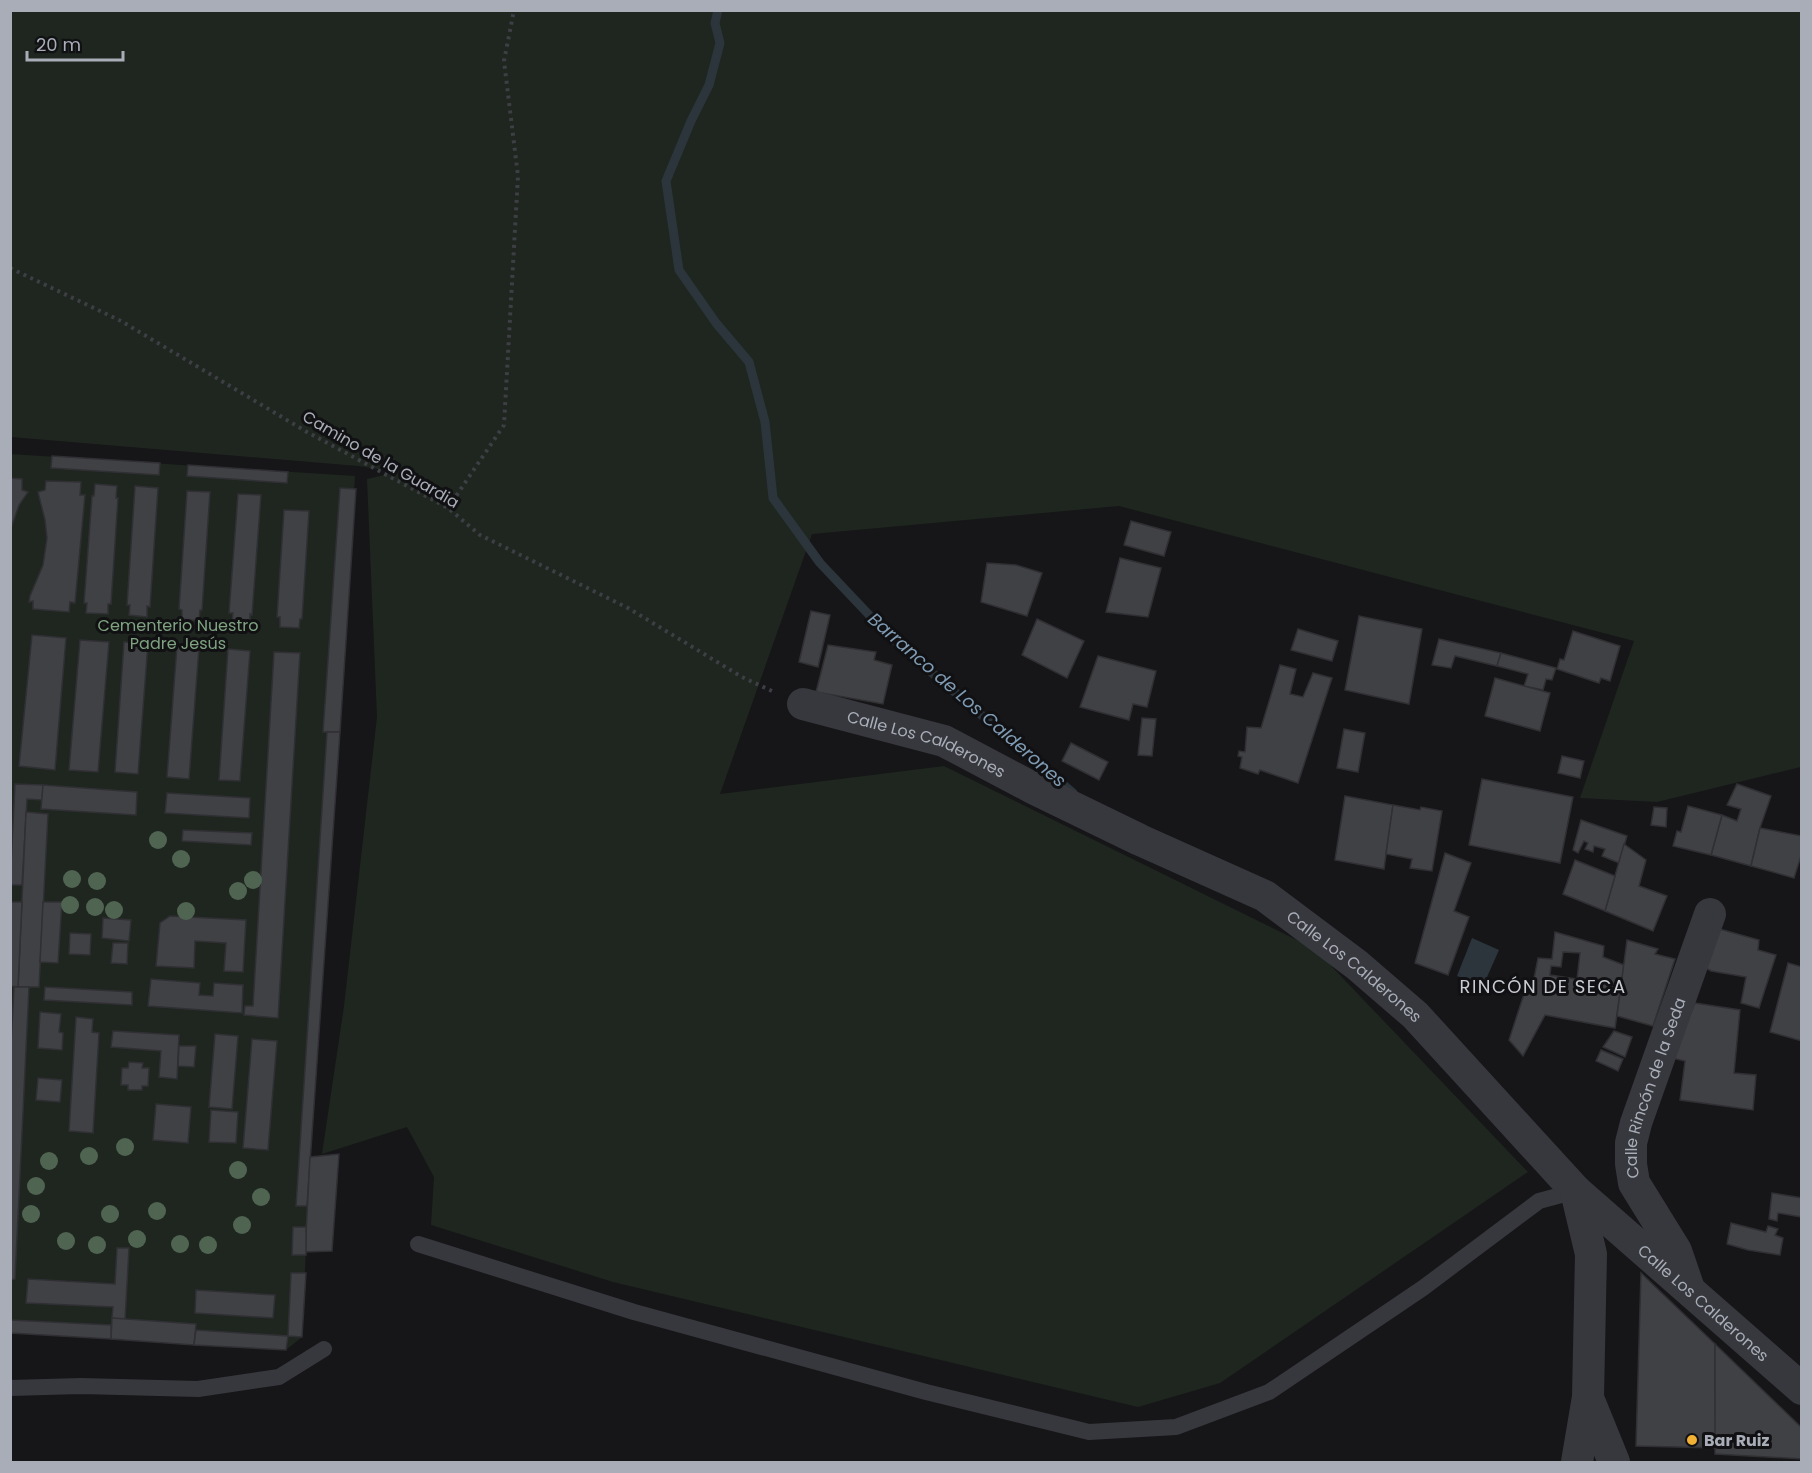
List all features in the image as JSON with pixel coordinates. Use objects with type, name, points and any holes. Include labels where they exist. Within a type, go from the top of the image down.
[{"type":"street","name":"Calle Los Calderones","points":[[802,704],[944,741],[1033,788],[1140,840],[1265,896],[1357,965],[1415,1015],[1576,1191],[1802,1389]]},
{"type":"street","name":"Calle Rincón de la Seda","points":[[1689,1290],[1676,1251],[1634,1183],[1631,1143],[1710,914]]},
{"type":"street","points":[[1576,1191],[1591,1254],[1588,1397],[1577,1462]]},
{"type":"street","points":[[1588,1397],[1614,1462]]},
{"type":"lane","points":[[418,1244],[634,1312],[926,1392],[1089,1432],[1176,1427],[1269,1392],[1423,1288],[1539,1201],[1576,1191]]},
{"type":"lane","points":[[10,1388],[81,1386],[198,1389],[279,1377],[324,1349]]},
{"type":"path","points":[[448,508],[504,425],[518,176],[504,60],[514,10]]},
{"type":"path","name":"Camino de la Guardia","points":[[10,268],[121,321],[307,432],[448,508],[480,535],[628,608],[742,677],[802,704]]},
{"type":"green space","points":[[10,11],[1801,11],[1801,767],[1657,802],[1580,798],[1634,641],[1119,506],[812,534],[720,794],[944,766],[1315,949],[1528,1172],[1220,1383],[1138,1407],[613,1282],[431,1225],[434,1177],[407,1127],[322,1154],[344,1006],[377,717],[367,479],[397,472],[358,466],[11,437]]},
{"type":"green space","name":"Cementerio Nuestro Padre Jesús","points":[[10,454],[355,476],[310,1157],[302,1337],[286,1350],[11,1331]]},
{"type":"shaded area","points":[[1472,938],[1499,950],[1483,986],[1457,976]]},
{"type":"building","points":[[52,456],[160,463],[159,475],[51,468]]},
{"type":"building","points":[[188,465],[288,472],[287,483],[187,476]]},
{"type":"building","points":[[10,478],[22,479],[22,490],[28,492],[19,505],[10,531]]},
{"type":"building","points":[[46,481],[81,482],[80,495],[85,495],[75,603],[70,602],[69,612],[33,609],[33,601],[29,602],[43,565],[47,538],[38,492],[45,490]]},
{"type":"building","points":[[95,484],[117,486],[111,604],[108,604],[108,614],[86,613],[87,603],[84,603],[92,496],[94,496]]},
{"type":"building","points":[[135,486],[158,488],[150,607],[147,606],[147,617],[129,615],[130,605],[127,605]]},
{"type":"building","points":[[340,488],[356,489],[340,732],[323,732]]},
{"type":"building","points":[[187,491],[210,492],[202,610],[200,610],[199,621],[182,619],[182,610],[179,609]]},
{"type":"building","points":[[238,494],[261,495],[250,624],[232,623],[233,613],[229,613]]},
{"type":"building","points":[[284,510],[309,511],[302,619],[300,619],[299,628],[280,627],[280,617],[277,617]]},
{"type":"building","points":[[1131,521],[1171,532],[1164,556],[1124,545]]},
{"type":"building","points":[[1120,558],[1161,568],[1148,617],[1106,612]]},
{"type":"building","points":[[987,563],[1016,565],[1042,573],[1027,616],[981,602]]},
{"type":"building","points":[[811,611],[830,615],[818,667],[799,662]]},
{"type":"building","points":[[1359,616],[1422,629],[1409,704],[1345,690]]},
{"type":"building","points":[[1037,619],[1084,641],[1067,678],[1022,655]]},
{"type":"building","points":[[1298,629],[1338,641],[1332,661],[1291,650]]},
{"type":"building","points":[[1573,631],[1620,646],[1610,681],[1601,678],[1599,683],[1557,669],[1560,659],[1564,660]]},
{"type":"building","points":[[32,635],[66,638],[55,770],[19,766]]},
{"type":"building","points":[[1439,639],[1501,653],[1497,666],[1455,656],[1451,668],[1432,665]]},
{"type":"building","points":[[80,640],[109,642],[98,772],[69,770]]},
{"type":"building","points":[[124,642],[148,643],[138,774],[115,772]]},
{"type":"building","points":[[828,645],[876,652],[874,660],[892,665],[883,704],[816,692]]},
{"type":"building","points":[[177,646],[199,648],[189,779],[167,777]]},
{"type":"building","points":[[228,649],[250,651],[240,781],[219,780]]},
{"type":"building","points":[[274,652],[300,653],[278,1018],[244,1015],[245,1006],[253,1006]]},
{"type":"building","points":[[1501,653],[1556,668],[1552,680],[1546,679],[1543,690],[1524,686],[1528,674],[1497,666]]},
{"type":"building","points":[[1098,656],[1156,671],[1147,707],[1133,704],[1129,720],[1080,707]]},
{"type":"building","points":[[1280,665],[1296,669],[1290,694],[1303,697],[1313,673],[1332,678],[1298,783],[1260,770],[1258,774],[1240,768],[1242,757],[1238,756],[1239,751],[1245,752],[1247,727],[1261,728]]},
{"type":"building","points":[[1495,678],[1550,693],[1540,731],[1485,716]]},
{"type":"building","points":[[1142,718],[1156,719],[1152,756],[1138,755]]},
{"type":"building","points":[[1344,729],[1365,733],[1358,772],[1337,768]]},
{"type":"building","points":[[327,732],[340,732],[307,1206],[296,1206]]},
{"type":"building","points":[[1071,743],[1108,762],[1099,780],[1062,761]]},
{"type":"building","points":[[1562,756],[1584,761],[1580,778],[1558,773]]},
{"type":"building","points":[[1482,779],[1573,797],[1560,863],[1469,845]]},
{"type":"building","points":[[15,784],[43,785],[42,800],[27,799],[22,885],[10,885]]},
{"type":"building","points":[[1737,784],[1771,796],[1751,866],[1711,855],[1722,815],[1737,821],[1741,809],[1727,805]]},
{"type":"building","points":[[43,785],[137,792],[136,815],[41,809]]},
{"type":"building","points":[[167,793],[250,798],[249,818],[165,813]]},
{"type":"building","points":[[1345,796],[1393,805],[1384,869],[1335,860]]},
{"type":"building","points":[[1393,805],[1442,811],[1432,871],[1410,868],[1412,859],[1386,854]]},
{"type":"building","points":[[1688,806],[1722,815],[1711,855],[1673,846],[1677,831],[1681,832]]},
{"type":"building","points":[[1654,807],[1667,808],[1666,827],[1651,825]]},
{"type":"building","points":[[26,812],[48,814],[39,987],[18,987]]},
{"type":"building","points":[[1581,820],[1627,836],[1619,863],[1602,856],[1605,849],[1594,846],[1593,852],[1585,849],[1588,843],[1584,841],[1578,853],[1573,850]]},
{"type":"building","points":[[1760,828],[1802,836],[1802,853],[1794,878],[1751,866]]},
{"type":"building","points":[[183,830],[252,833],[251,845],[182,841]]},
{"type":"building","points":[[1624,844],[1646,860],[1639,886],[1667,896],[1653,931],[1605,911]]},
{"type":"building","points":[[1445,853],[1471,863],[1454,911],[1469,917],[1448,975],[1415,963]]},
{"type":"building","points":[[1575,860],[1615,876],[1605,911],[1563,894]]},
{"type":"building","points":[[10,902],[22,902],[18,987],[10,986]]},
{"type":"building","points":[[43,902],[62,902],[58,963],[40,962]]},
{"type":"building","points":[[170,916],[246,920],[243,972],[224,971],[226,943],[195,941],[194,968],[156,966],[160,923]]},
{"type":"building","points":[[103,918],[131,920],[129,941],[102,938]]},
{"type":"building","points":[[1716,928],[1759,940],[1758,950],[1776,955],[1759,1008],[1741,1003],[1746,977],[1711,971],[1704,967]]},
{"type":"building","points":[[1555,932],[1604,946],[1603,957],[1624,965],[1615,1028],[1545,1015],[1523,1056],[1509,1040],[1524,994],[1531,994],[1538,958],[1552,959]],"holes":[[[1563,952],[1580,953],[1577,979],[1550,975],[1551,966],[1561,967]]]},
{"type":"building","points":[[70,933],[91,934],[90,955],[69,954]]},
{"type":"building","points":[[1627,940],[1658,949],[1655,954],[1675,959],[1653,1026],[1617,1016]]},
{"type":"building","points":[[113,943],[128,943],[127,964],[111,963]]},
{"type":"building","points":[[1788,963],[1802,967],[1802,1041],[1770,1032]]},
{"type":"building","points":[[151,979],[200,983],[199,995],[213,996],[214,983],[243,985],[242,1013],[148,1006]]},
{"type":"building","points":[[14,987],[29,987],[15,1279],[11,1280],[10,1063]]},
{"type":"building","points":[[45,987],[132,992],[132,1005],[44,1000]]},
{"type":"building","points":[[1695,1003],[1740,1010],[1734,1073],[1756,1075],[1753,1110],[1680,1100],[1685,1061],[1672,1058]]},
{"type":"building","points":[[40,1012],[61,1014],[59,1032],[63,1033],[62,1050],[38,1048]]},
{"type":"building","points":[[76,1017],[93,1019],[92,1032],[99,1033],[93,1133],[69,1131]]},
{"type":"building","points":[[113,1031],[179,1035],[177,1079],[159,1077],[161,1051],[111,1047]]},
{"type":"building","points":[[1614,1031],[1632,1037],[1625,1057],[1603,1047]]},
{"type":"building","points":[[215,1034],[238,1036],[232,1109],[209,1107]]},
{"type":"building","points":[[252,1039],[277,1041],[268,1150],[243,1148]]},
{"type":"building","points":[[179,1046],[196,1046],[194,1067],[178,1066]]},
{"type":"building","points":[[1601,1050],[1623,1059],[1618,1071],[1596,1061]]},
{"type":"building","points":[[129,1062],[143,1063],[142,1068],[149,1068],[148,1086],[142,1086],[142,1090],[128,1090],[128,1085],[121,1085],[122,1068],[128,1068]]},
{"type":"building","points":[[38,1078],[62,1080],[60,1102],[36,1100]]},
{"type":"building","points":[[156,1104],[191,1107],[188,1143],[153,1140]]},
{"type":"building","points":[[211,1110],[238,1112],[236,1143],[209,1142]]},
{"type":"building","points":[[339,1154],[332,1251],[305,1252],[310,1157]]},
{"type":"building","points":[[1772,1193],[1802,1198],[1802,1217],[1778,1213],[1777,1221],[1769,1219]]},
{"type":"building","points":[[1731,1223],[1766,1232],[1768,1226],[1778,1229],[1775,1235],[1783,1238],[1780,1255],[1727,1244]]},
{"type":"building","points":[[293,1227],[306,1227],[306,1255],[292,1255]]},
{"type":"building","points":[[117,1248],[129,1248],[125,1320],[112,1318],[113,1307],[26,1303],[28,1279],[115,1284]]},
{"type":"building","points":[[291,1273],[306,1273],[302,1337],[288,1336]]},
{"type":"building","points":[[1641,1273],[1715,1344],[1716,1448],[1636,1446]]},
{"type":"building","points":[[196,1290],[275,1295],[273,1318],[195,1313]]},
{"type":"building","points":[[112,1318],[196,1324],[194,1345],[111,1339]]},
{"type":"building","points":[[10,1320],[111,1325],[111,1339],[10,1333]]},
{"type":"building","points":[[196,1330],[288,1336],[286,1350],[194,1345]]},
{"type":"building","points":[[1715,1344],[1802,1428],[1802,1459],[1715,1454]]},
{"type":"waterway","name":"Barranco de Los Calderones","points":[[718,10],[715,23],[720,43],[709,85],[666,181],[679,270],[716,323],[749,362],[765,422],[773,498],[820,563],[890,637],[1073,793]]},
{"type":"place","name":"Bar Ruiz","points":[[1692,1440]]},
{"type":"district","name":"RINCÓN DE SECA","points":[[1543,987]]}]
